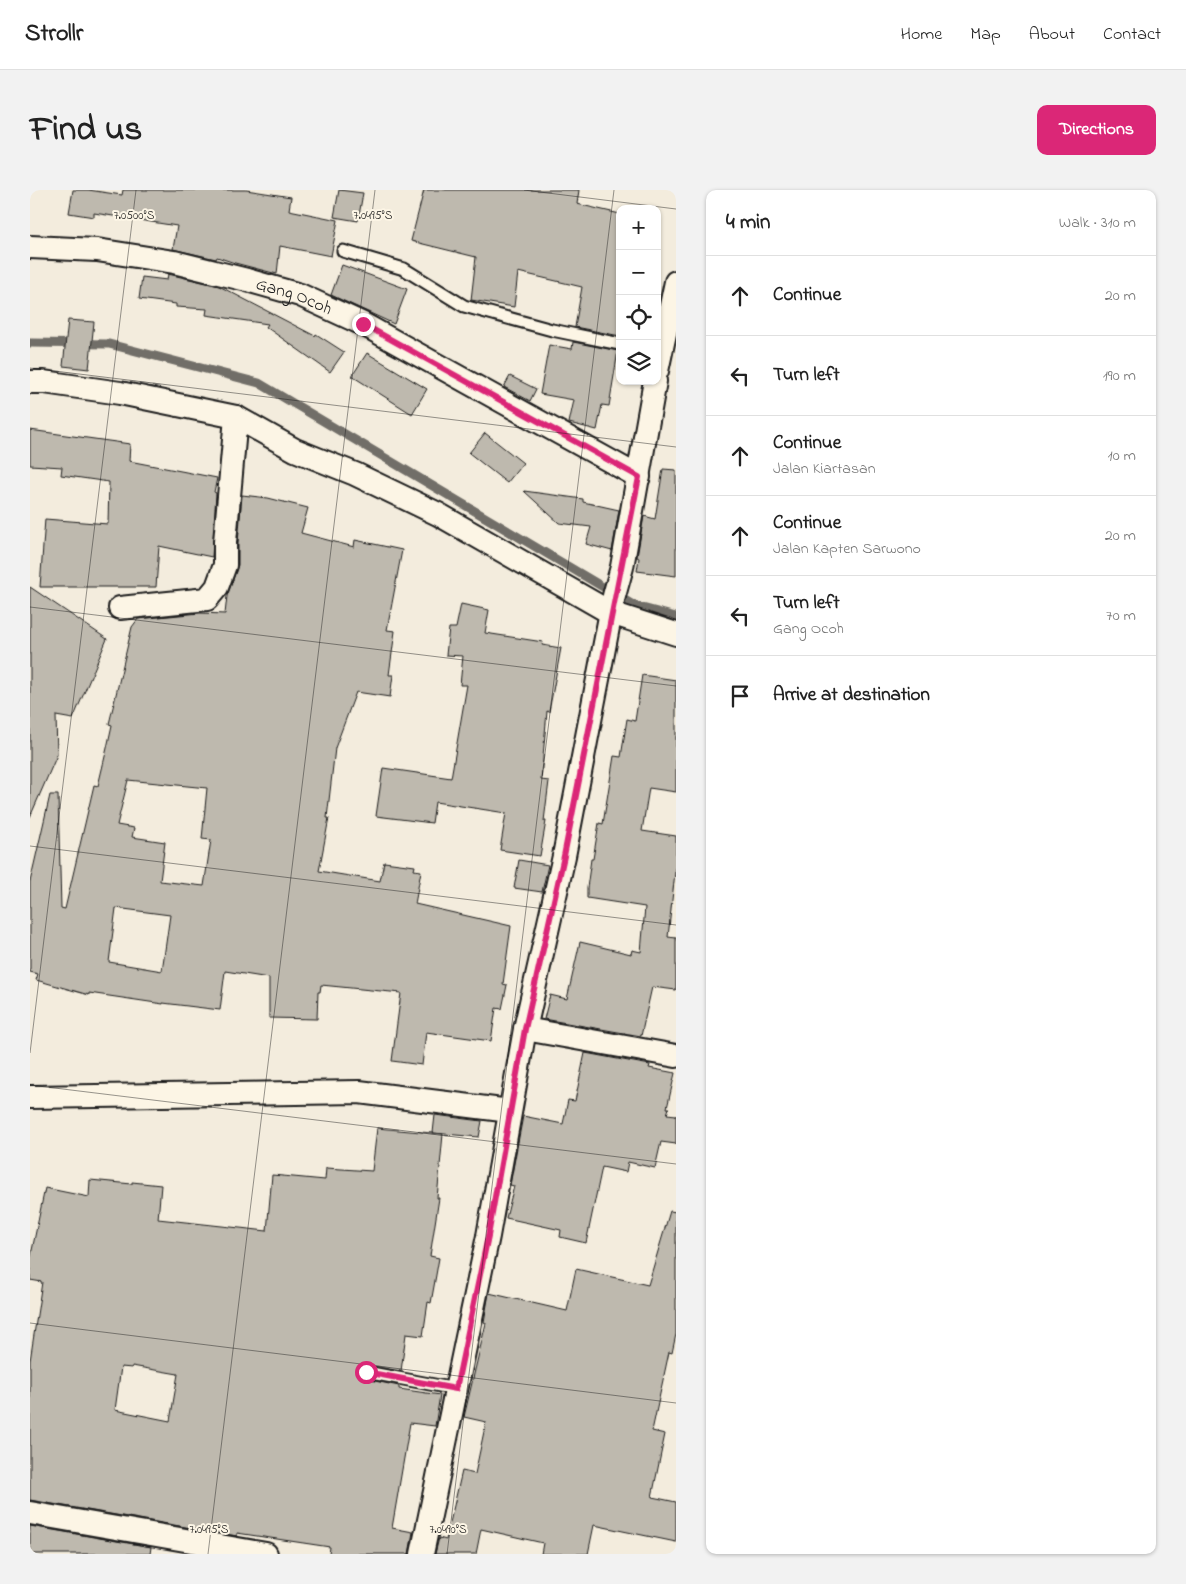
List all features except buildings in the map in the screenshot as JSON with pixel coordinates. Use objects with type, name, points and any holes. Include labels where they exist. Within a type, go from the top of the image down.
[{"type":"street","name":"Gang Ocoh","points":[[30,247],[97,250],[174,262],[300,295],[363,324],[639,477]]},
{"type":"street","points":[[661,345],[676,282]]},
{"type":"street","points":[[30,382],[44,382],[120,392],[236,417],[295,450],[355,474],[438,514],[613,604],[676,634]]},
{"type":"street","points":[[422,1554],[488,1236],[525,1029],[564,856],[613,604],[622,567],[655,385]]},
{"type":"street","points":[[120,608],[207,598],[217,587],[225,565],[225,542],[236,417]]},
{"type":"street","points":[[525,1029],[676,1056]]},
{"type":"street","points":[[30,1097],[359,1092],[510,1112]]},
{"type":"street","points":[[30,1513],[266,1554]]},
{"type":"lane","points":[[343,251],[404,269],[464,306],[552,330],[616,343]]},
{"type":"lane","points":[[366,1372],[456,1389]]},
{"type":"waterway","points":[[30,343],[109,344],[259,383],[635,606],[676,617]]},
{"type":"route","points":[[363,324],[639,477],[564,856],[525,1029],[488,1236],[456,1389],[366,1372]]}]
